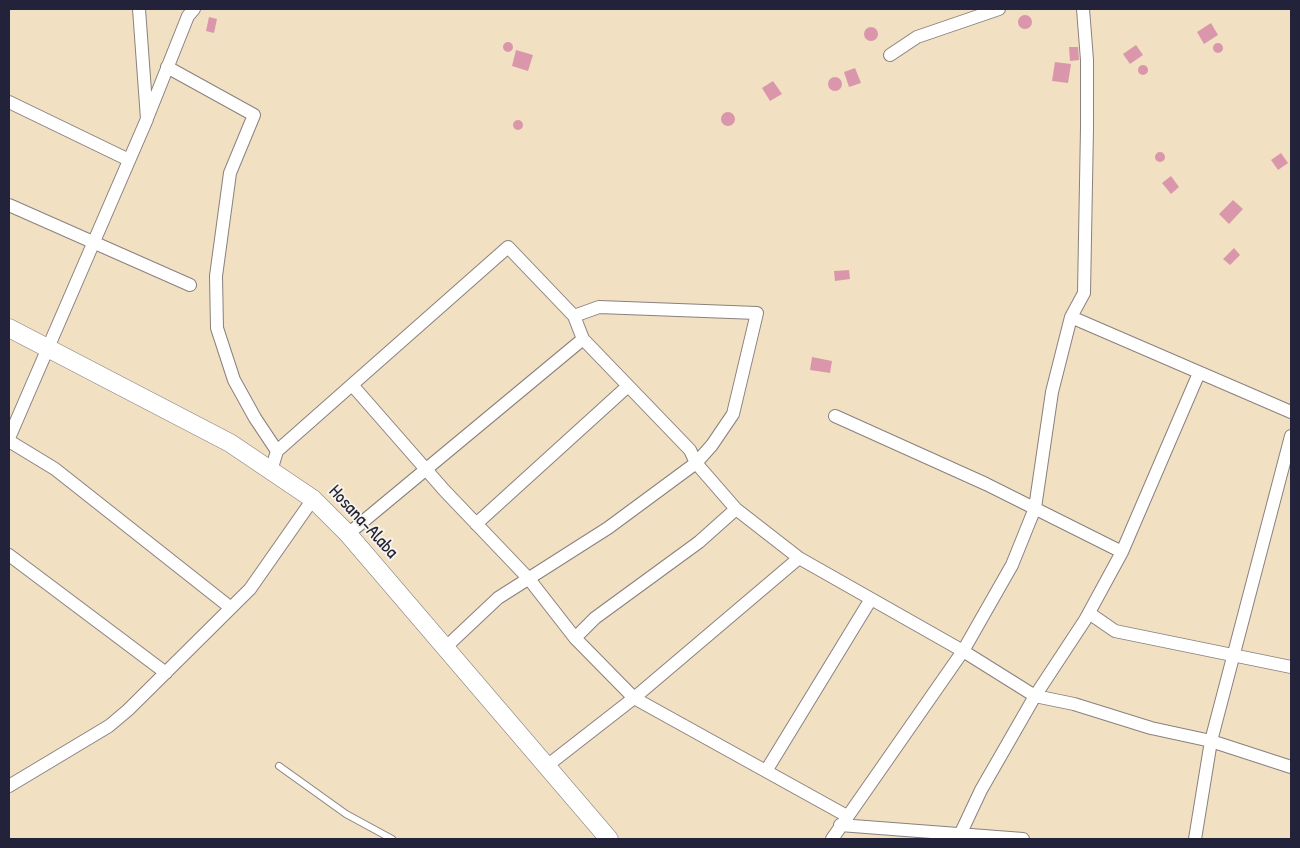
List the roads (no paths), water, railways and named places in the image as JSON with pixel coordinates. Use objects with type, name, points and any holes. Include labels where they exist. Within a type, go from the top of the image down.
[{"type":"main road","name":"Hosana-Alaba","points":[[9,328],[230,444],[313,499],[348,534],[548,765],[609,839]]},
{"type":"street","points":[[139,9],[146,119]]},
{"type":"street","points":[[194,9],[188,16],[94,244],[46,348],[9,439],[56,469],[231,608]]},
{"type":"street","points":[[890,55],[917,37],[999,9]]},
{"type":"street","points":[[832,839],[963,652],[1012,565],[1035,508],[1052,392],[1071,317],[1084,293],[1087,60],[1083,9]]},
{"type":"street","points":[[167,68],[254,115],[230,172],[216,276],[217,328],[234,380],[255,418],[277,451]]},
{"type":"street","points":[[9,102],[129,160]]},
{"type":"street","points":[[9,205],[190,285]]},
{"type":"street","points":[[271,471],[277,451],[508,248],[574,316],[583,338],[690,450],[696,462],[736,508],[799,558],[963,652],[1035,696],[1074,704],[1151,728],[1211,741],[1291,767]]},
{"type":"street","points":[[446,647],[498,598],[608,528],[696,462],[712,444],[733,414],[757,313],[599,308],[574,316]]},
{"type":"street","points":[[1071,317],[1291,412]]},
{"type":"street","points":[[348,534],[583,338]]},
{"type":"street","points":[[959,836],[981,790],[1035,696],[1089,613],[1122,552],[1199,373]]},
{"type":"street","points":[[353,386],[476,524],[529,579],[574,638],[634,698],[766,771],[844,821],[959,836],[1023,839]]},
{"type":"street","points":[[476,524],[628,386]]},
{"type":"street","points":[[835,416],[986,484],[1122,552]]},
{"type":"street","points":[[1195,839],[1211,741],[1288,466],[1291,436]]},
{"type":"street","points":[[9,786],[109,726],[166,673],[250,589],[313,499]]},
{"type":"street","points":[[574,638],[595,618],[700,542],[736,508]]},
{"type":"street","points":[[9,555],[166,673]]},
{"type":"street","points":[[548,765],[634,698],[799,558]]},
{"type":"street","points":[[766,771],[871,599]]},
{"type":"street","points":[[1089,613],[1115,631],[1291,667]]},
{"type":"lane","points":[[279,766],[346,814],[392,839]]}]
